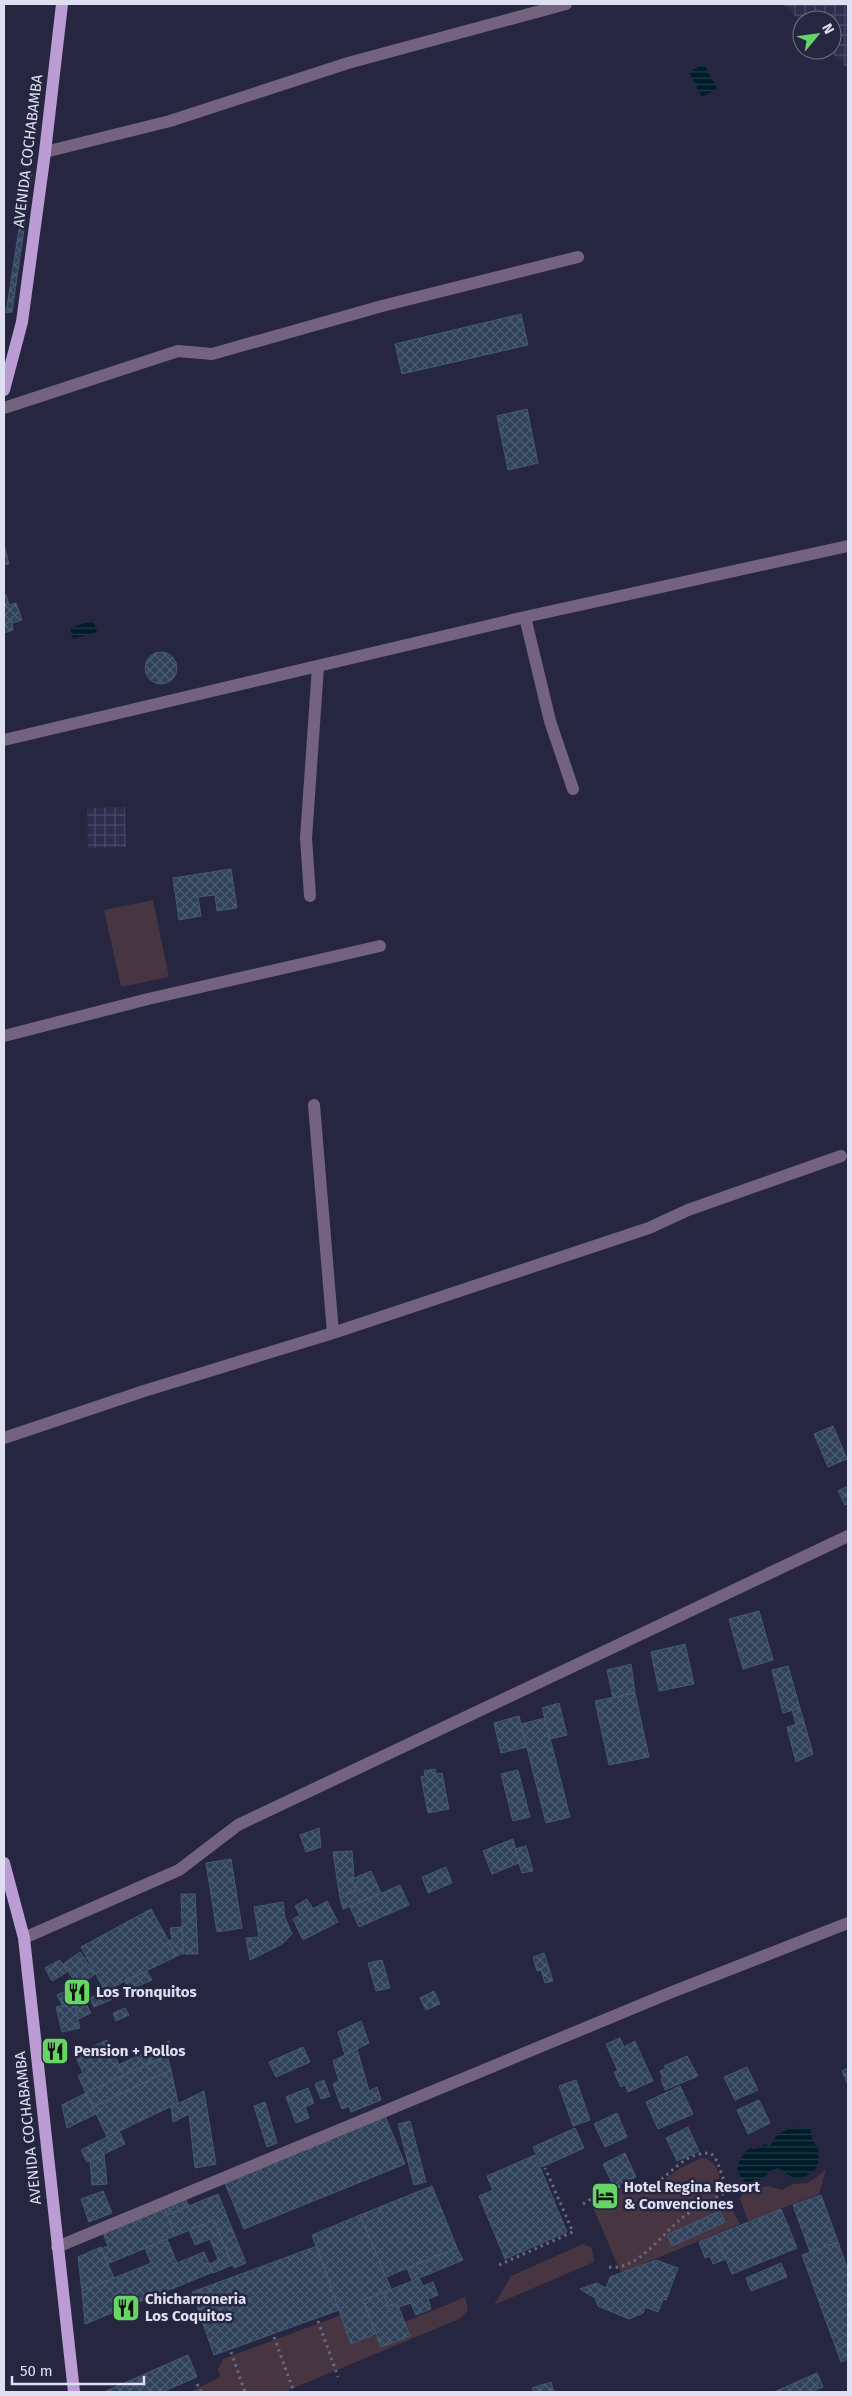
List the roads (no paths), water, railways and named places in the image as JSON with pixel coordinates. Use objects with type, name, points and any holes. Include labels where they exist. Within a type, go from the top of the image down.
[{"type":"main road","name":"AVENIDA COCHABAMBA","points":[[4,390],[22,322],[45,152],[62,4]]},
{"type":"main road","name":"AVENIDA COCHABAMBA","points":[[4,1863],[24,1938],[74,2392]]},
{"type":"street","points":[[45,152],[170,121],[348,63],[566,4]]},
{"type":"street","points":[[4,408],[178,351],[212,354],[382,306],[578,257]]},
{"type":"street","points":[[4,740],[525,617],[848,546]]},
{"type":"street","points":[[525,617],[550,721],[573,789]]},
{"type":"street","points":[[310,896],[306,838],[318,667]]},
{"type":"street","points":[[4,1036],[148,999],[380,946]]},
{"type":"street","points":[[314,1105],[333,1333]]},
{"type":"street","points":[[4,1438],[144,1391],[333,1333],[649,1228],[688,1210],[841,1156]]},
{"type":"street","points":[[24,1938],[179,1870],[238,1825],[848,1536]]},
{"type":"street","points":[[57,2247],[662,1996],[848,1923]]},
{"type":"water","points":[[704,64],[717,89],[702,97],[689,72]]},
{"type":"water","points":[[93,620],[97,632],[73,639],[70,628]]},
{"type":"water","points":[[793,2127],[810,2128],[813,2141],[819,2151],[818,2164],[815,2170],[802,2178],[795,2179],[778,2168],[758,2182],[749,2183],[743,2180],[738,2172],[738,2167],[740,2159],[746,2152],[750,2148],[755,2149],[766,2144],[769,2147],[778,2134]]},
{"type":"place","name":"Los Tronquitos","points":[[77,1992]]},
{"type":"place","name":"Pension + Pollos","points":[[55,2051]]},
{"type":"place","name":"Hotel Regina Resort & Convenciones","points":[[605,2196]]},
{"type":"place","name":"Chicharroneria Los Coquitos","points":[[126,2308]]}]
